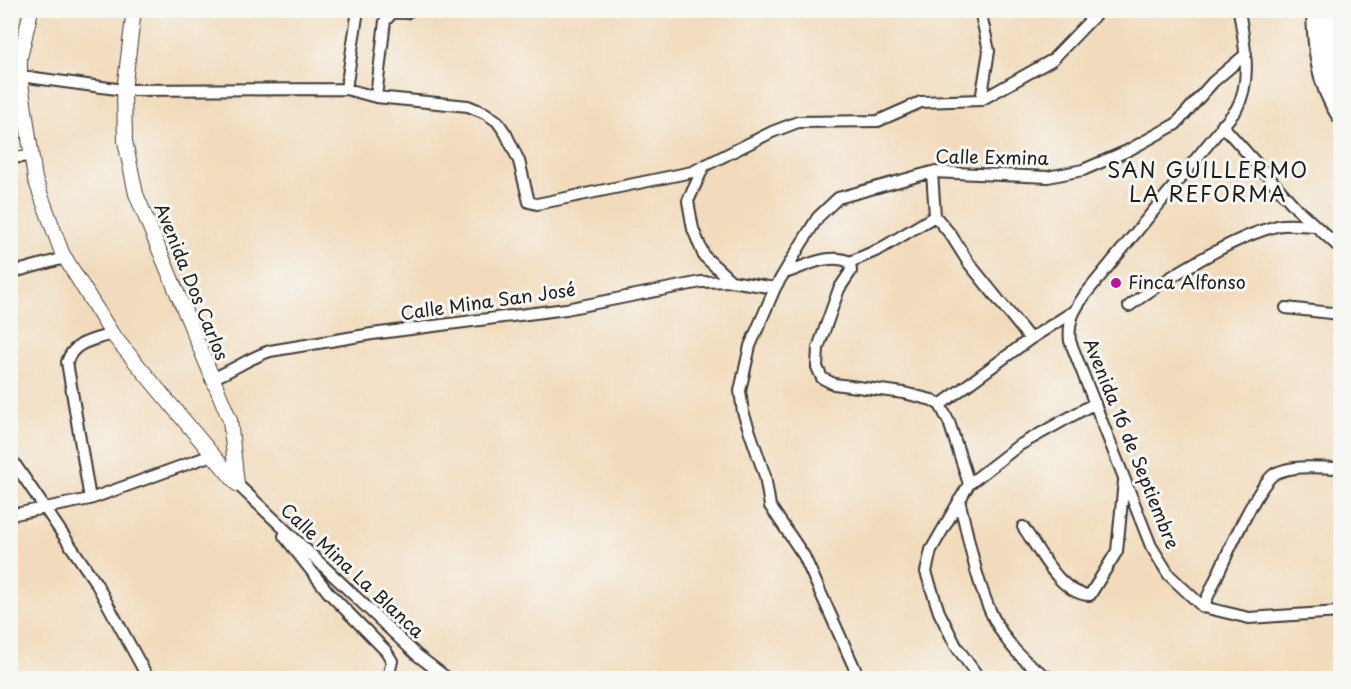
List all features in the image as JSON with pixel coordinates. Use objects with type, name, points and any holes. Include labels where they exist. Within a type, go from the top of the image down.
[{"type":"main road","points":[[1315,10],[1320,70],[1325,88],[1341,115]]},
{"type":"main road","points":[[1330,10],[1333,58],[1341,86]]},
{"type":"street","points":[[31,10],[15,56],[35,179],[64,258],[112,334],[237,484]]},
{"type":"street","name":"Avenida Dos Carlos","points":[[134,10],[124,90],[125,141],[136,194],[230,420],[237,484]]},
{"type":"street","points":[[346,89],[358,10]]},
{"type":"street","points":[[376,97],[385,21],[392,11],[406,13],[411,10]]},
{"type":"street","points":[[980,10],[989,51],[981,100]]},
{"type":"street","points":[[20,76],[124,90],[346,89],[376,97],[468,106],[497,121],[519,161],[529,202],[537,204],[692,172],[772,132],[798,122],[878,121],[921,102],[981,100],[1053,60],[1100,10]]},
{"type":"street","points":[[940,405],[1030,339],[1071,313],[1236,110],[1244,96],[1246,54],[1239,10]]},
{"type":"street","name":"Calle Exmina","points":[[858,678],[804,556],[770,506],[765,476],[743,412],[740,391],[750,346],[776,288],[818,218],[838,198],[932,172],[1048,177],[1083,170],[1127,151],[1176,124],[1213,82],[1246,54]]},
{"type":"street","points":[[10,108],[25,108]]},
{"type":"street","points":[[1222,125],[1315,226],[1341,248]]},
{"type":"street","points":[[10,158],[31,156]]},
{"type":"street","points":[[704,166],[688,201],[693,229],[704,256],[731,281]]},
{"type":"street","points":[[932,172],[935,216],[951,235],[968,262],[1030,339]]},
{"type":"street","points":[[785,273],[829,258],[842,258],[850,262],[880,249],[935,216]]},
{"type":"street","points":[[1129,306],[1163,280],[1252,234],[1279,225],[1315,226]]},
{"type":"street","points":[[10,273],[64,258]]},
{"type":"street","points":[[850,262],[851,271],[839,290],[818,348],[817,367],[822,378],[834,384],[904,393],[932,400],[940,405],[949,422],[969,484]]},
{"type":"street","name":"Calle Mina San José","points":[[211,379],[237,369],[255,356],[270,351],[372,334],[566,309],[701,282],[731,281],[776,288]]},
{"type":"street","points":[[1286,308],[1341,314]]},
{"type":"street","name":"Avenida 16 de Septiembre","points":[[1071,313],[1068,328],[1070,341],[1150,546],[1169,575],[1203,608]]},
{"type":"street","points":[[90,499],[67,362],[70,352],[82,343],[112,334]]},
{"type":"street","points":[[979,678],[956,646],[939,612],[927,572],[931,550],[969,484],[1018,446],[1095,402]]},
{"type":"street","points":[[10,515],[47,510],[90,499],[212,455]]},
{"type":"street","points":[[10,457],[96,583],[148,678]]},
{"type":"street","points":[[1341,468],[1297,468],[1274,474],[1258,492],[1203,608],[1249,618],[1341,612]]},
{"type":"street","points":[[1023,527],[1061,580],[1080,595],[1090,596],[1117,551],[1125,480]]},
{"type":"street","name":"Calle Mina La Blanca","points":[[237,484],[417,655],[447,678]]},
{"type":"street","points":[[959,500],[980,586],[992,620],[1024,661],[1050,678]]},
{"type":"street","points":[[274,521],[296,555],[328,592],[386,651],[392,661],[388,678]]},
{"type":"place","name":"Finca Alfonso","points":[[1116,283]]},
{"type":"district","name":"SAN GUILLERMO LA REFORMA","points":[[1208,183]]}]
